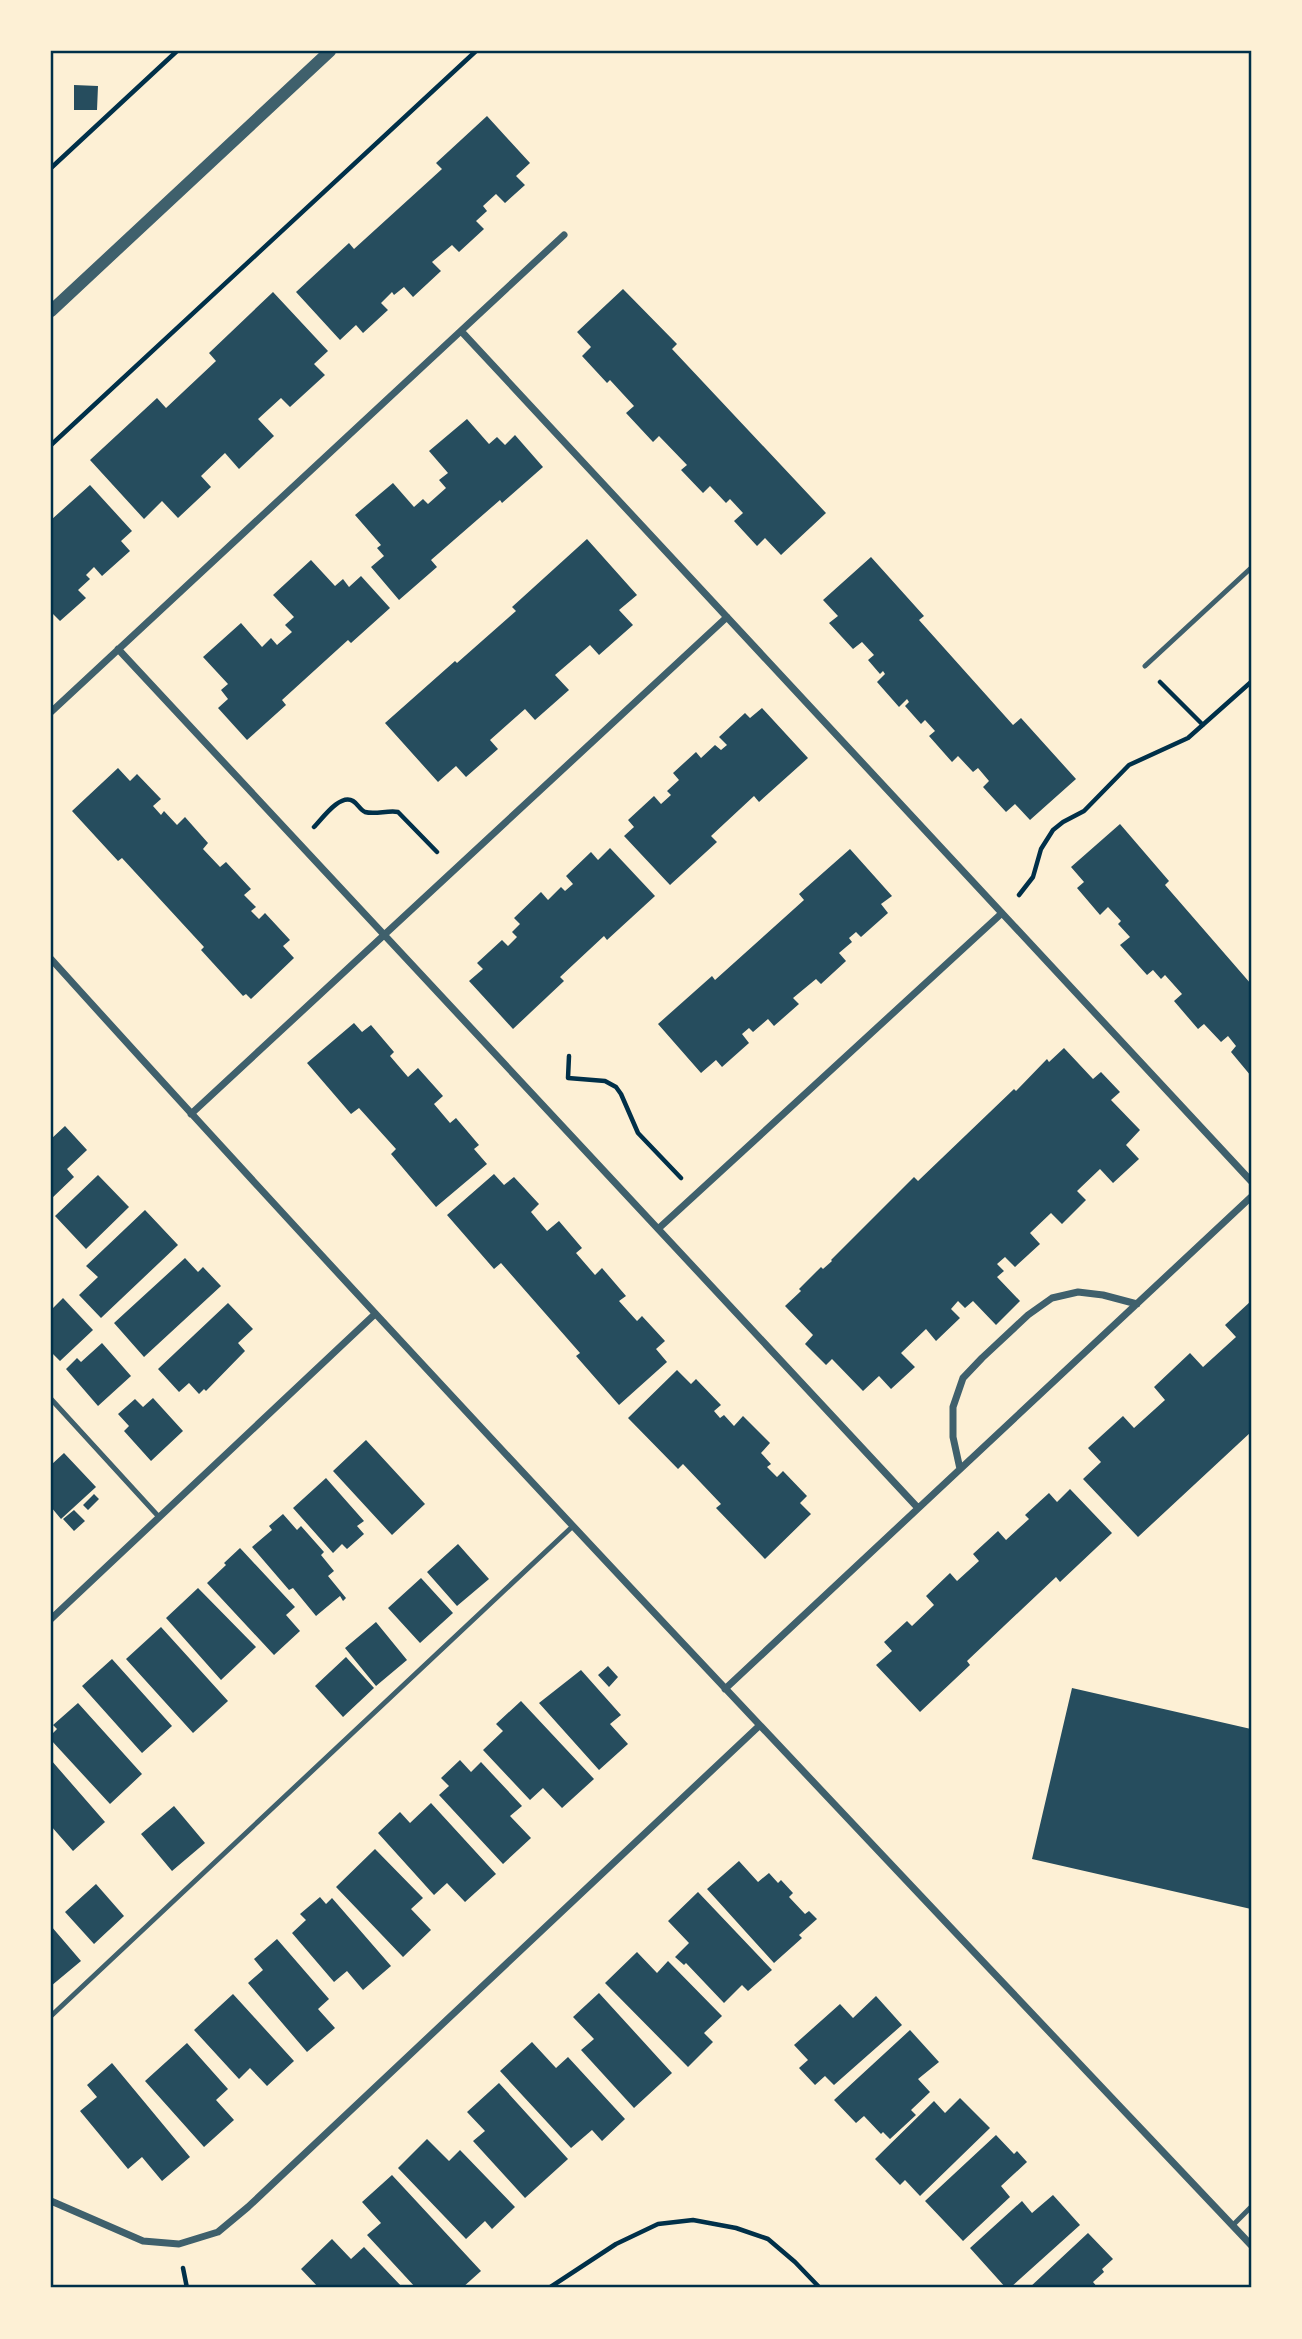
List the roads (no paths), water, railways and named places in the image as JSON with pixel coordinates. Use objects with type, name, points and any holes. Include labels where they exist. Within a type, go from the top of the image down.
[{"type":"street","points":[[51,311],[330,51]]},
{"type":"street","points":[[51,712],[564,235]]},
{"type":"street","points":[[461,331],[1251,1181]]},
{"type":"street","points":[[191,1114],[727,617]]},
{"type":"street","points":[[118,649],[918,1508]]},
{"type":"street","points":[[658,1229],[1002,913]]},
{"type":"street","points":[[51,959],[375,1314],[759,1726],[1251,2245]]},
{"type":"street","points":[[725,1689],[1251,1197]]},
{"type":"street","points":[[960,1469],[953,1437],[953,1408],[963,1378],[1028,1315],[1052,1298],[1078,1292],[1137,1304]]},
{"type":"street","points":[[51,1619],[375,1314]]},
{"type":"street","points":[[51,2201],[143,2241],[179,2244],[218,2232],[258,2198],[759,1726]]},
{"type":"lane","points":[[1145,666],[1251,568]]},
{"type":"lane","points":[[51,1399],[159,1517]]},
{"type":"lane","points":[[51,2017],[573,1526]]},
{"type":"lane","points":[[1233,2225],[1251,2207]]}]
